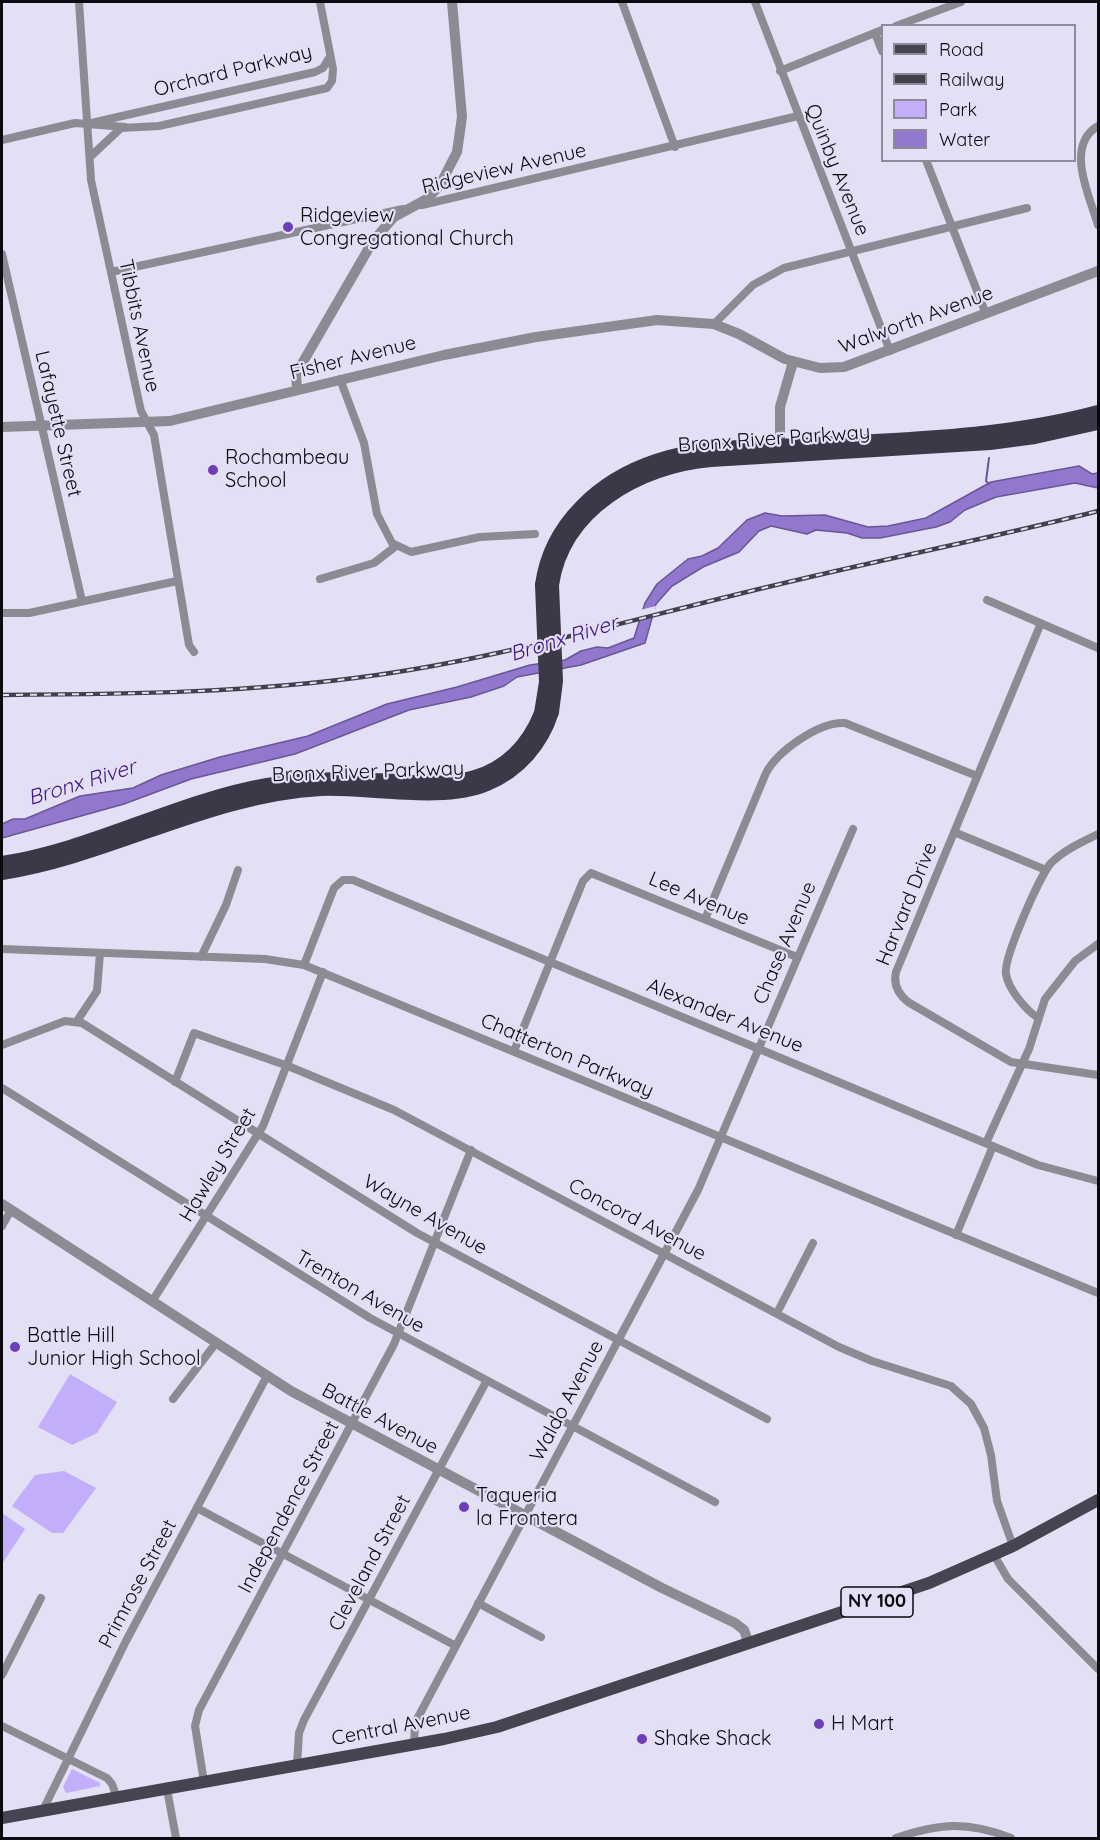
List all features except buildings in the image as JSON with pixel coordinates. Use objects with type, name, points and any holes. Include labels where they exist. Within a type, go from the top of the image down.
[{"type":"highway","name":"Bronx River Parkway","points":[[2,873],[60,861],[261,796],[321,789],[442,792],[480,787],[501,777],[525,758],[540,739],[546,712],[549,555],[563,527],[585,503],[621,476],[649,463],[685,453],[978,434],[1040,426],[1098,412]]},
{"type":"highway","name":"Bronx River Parkway","points":[[547,585],[563,548],[584,518],[619,489],[666,468],[711,460],[983,443],[1035,437],[1098,423]]},
{"type":"highway","name":"Bronx River Parkway","points":[[2,863],[64,849],[208,801],[266,785],[327,779],[441,783],[470,779],[491,771],[510,758],[546,712]]},
{"type":"main road","name":"NY 100","points":[[994,1555],[1053,1526],[1098,1500]]},
{"type":"main road","name":"Central Avenue","points":[[2,1818],[414,1744],[505,1724],[909,1590],[994,1555]]},
{"type":"street","name":"Tibbits Avenue","points":[[79,2],[91,180],[141,411],[154,435],[177,581],[189,645],[194,652]]},
{"type":"street","points":[[320,2],[329,58]]},
{"type":"street","points":[[297,390],[296,374],[367,250],[394,217],[427,199],[452,166],[462,135],[462,117],[452,2]]},
{"type":"street","points":[[622,2],[675,147]]},
{"type":"street","name":"Quinby Avenue","points":[[755,2],[890,351]]},
{"type":"street","points":[[901,24],[961,2]]},
{"type":"street","points":[[780,71],[879,32]]},
{"type":"street","name":"Orchard Parkway","points":[[87,124],[315,72],[327,64],[329,58]]},
{"type":"street","name":"Orchard Parkway","points":[[87,124],[144,129],[322,90],[332,81],[333,69],[329,58]]},
{"type":"street","name":"Ridgeview Avenue","points":[[111,272],[412,207],[675,147],[798,116]]},
{"type":"street","points":[[2,140],[75,123],[87,124]]},
{"type":"street","points":[[1098,126],[1084,141],[1081,160],[1098,225]]},
{"type":"street","points":[[90,157],[115,131],[126,127]]},
{"type":"street","points":[[927,162],[986,314]]},
{"type":"street","points":[[714,324],[753,285],[768,275],[792,266],[1027,208]]},
{"type":"street","name":"Lafayette Street","points":[[2,254],[82,602]]},
{"type":"street","name":"Walworth Avenue","points":[[714,324],[793,362],[820,368],[844,367],[1098,271]]},
{"type":"street","name":"Fisher Avenue","points":[[2,427],[148,424],[170,421],[444,354],[536,337],[657,320],[714,324]]},
{"type":"street","points":[[780,446],[780,406],[793,362]]},
{"type":"street","points":[[340,379],[364,443],[377,514],[385,533],[396,546],[411,552],[480,537],[535,534]]},
{"type":"street","points":[[320,579],[374,563],[396,546]]},
{"type":"street","points":[[2,613],[29,613],[177,581]]},
{"type":"street","points":[[987,600],[1098,648]]},
{"type":"street","name":"Harvard Drive","points":[[1041,623],[896,972],[894,983],[908,1002],[998,1056],[1022,1064],[1098,1075]]},
{"type":"street","points":[[705,919],[769,766],[783,750],[825,727],[834,723],[849,725],[977,776]]},
{"type":"street","name":"Chase Avenue","points":[[720,1137],[853,829]]},
{"type":"street","points":[[954,832],[1046,870]]},
{"type":"street","points":[[1038,1018],[1010,985],[1005,971],[1009,954],[1046,870],[1070,848],[1098,834]]},
{"type":"street","points":[[201,957],[226,905],[238,870]]},
{"type":"street","name":"Lee Avenue","points":[[550,962],[588,874],[600,875],[797,957]]},
{"type":"street","name":"Alexander Avenue","points":[[304,965],[332,893],[340,882],[348,879],[1058,1172],[1098,1181]]},
{"type":"street","points":[[956,1235],[1029,1049],[1045,999],[1056,982],[1075,961],[1098,944]]},
{"type":"street","name":"Chatterton Parkway","points":[[2,949],[265,959],[304,965],[1098,1293]]},
{"type":"street","points":[[2,1045],[65,1021],[77,1021],[97,991],[100,953]]},
{"type":"street","points":[[514,1051],[550,962]]},
{"type":"street","name":"Hawley Street","points":[[153,1300],[258,1134],[288,1066],[322,972]]},
{"type":"street","name":"Wayne Avenue","points":[[77,1021],[434,1243],[767,1419]]},
{"type":"street","name":"Concord Avenue","points":[[175,1082],[194,1033],[288,1066],[394,1110],[851,1352],[943,1382],[965,1396],[976,1411],[984,1428],[991,1455],[997,1501],[1013,1546]]},
{"type":"street","name":"Trenton Avenue","points":[[2,1088],[206,1217],[398,1334],[715,1502]]},
{"type":"street","name":"Waldo Avenue","points":[[414,1744],[416,1723],[665,1254],[698,1190],[720,1137]]},
{"type":"street","name":"Independence Street","points":[[204,1782],[196,1734],[196,1718],[398,1334],[471,1150]]},
{"type":"street","points":[[2,1226],[6,1207]]},
{"type":"street","name":"Battle Avenue","points":[[6,1207],[153,1300],[267,1376],[525,1516],[735,1623],[744,1630],[749,1644]]},
{"type":"street","points":[[777,1313],[813,1243]]},
{"type":"street","points":[[173,1399],[216,1343]]},
{"type":"street","name":"Primrose Street","points":[[43,1810],[126,1641],[267,1376]]},
{"type":"street","name":"Cleveland Street","points":[[297,1765],[300,1733],[304,1720],[486,1382]]},
{"type":"street","points":[[196,1508],[456,1646]]},
{"type":"street","points":[[994,1555],[1008,1580],[1098,1669]]},
{"type":"street","points":[[2,1675],[41,1598]]},
{"type":"street","points":[[478,1603],[541,1637]]},
{"type":"street","points":[[2,1726],[110,1780],[117,1798]]},
{"type":"street","points":[[167,1789],[176,1839]]},
{"type":"street","points":[[896,1839],[939,1826],[965,1825],[1011,1839]]},
{"type":"green space","points":[[70,1374],[117,1402],[97,1433],[72,1445],[38,1427]]},
{"type":"green space","points":[[64,1471],[96,1488],[63,1533],[52,1533],[12,1506],[35,1475]]},
{"type":"green space","points":[[2,1513],[25,1529],[2,1564]]},
{"type":"green space","points":[[72,1769],[100,1783],[100,1786],[66,1793],[63,1787]]},
{"type":"water","points":[[1079,466],[1092,474],[1098,473],[1098,488],[1075,483],[996,497],[965,510],[950,522],[936,527],[880,538],[862,538],[847,533],[816,530],[807,534],[771,526],[759,531],[739,552],[703,567],[672,586],[656,604],[645,643],[581,665],[517,677],[504,686],[471,697],[409,710],[295,754],[191,779],[124,804],[2,838],[2,824],[13,819],[25,819],[80,796],[133,788],[161,775],[220,757],[308,736],[387,704],[457,687],[530,665],[565,660],[581,651],[597,647],[608,648],[634,638],[645,603],[657,584],[688,559],[702,556],[718,548],[747,520],[765,513],[782,516],[825,515],[868,527],[888,526],[926,518],[991,482]]},
{"type":"pier","points":[[656,606],[654,617],[638,621],[640,610]]},
{"type":"waterway","points":[[989,458],[986,481],[989,484]]},
{"type":"railway","points":[[2,695],[143,693],[283,686],[427,667],[527,646],[816,575],[1098,511]]},
{"type":"place","name":"Ridgeview Congregational Church","points":[[288,227]]},
{"type":"place","name":"Rochambeau School","points":[[213,470]]},
{"type":"place","name":"Battle Hill Junior High School","points":[[15,1347]]},
{"type":"place","name":"Taqueria la Frontera","points":[[464,1507]]},
{"type":"place","name":"H Mart","points":[[819,1724]]},
{"type":"place","name":"Shake Shack","points":[[642,1739]]},
{"type":"water label","name":"Bronx River","points":[[564,639]]},
{"type":"water label","name":"Bronx River","points":[[82,783]]}]
